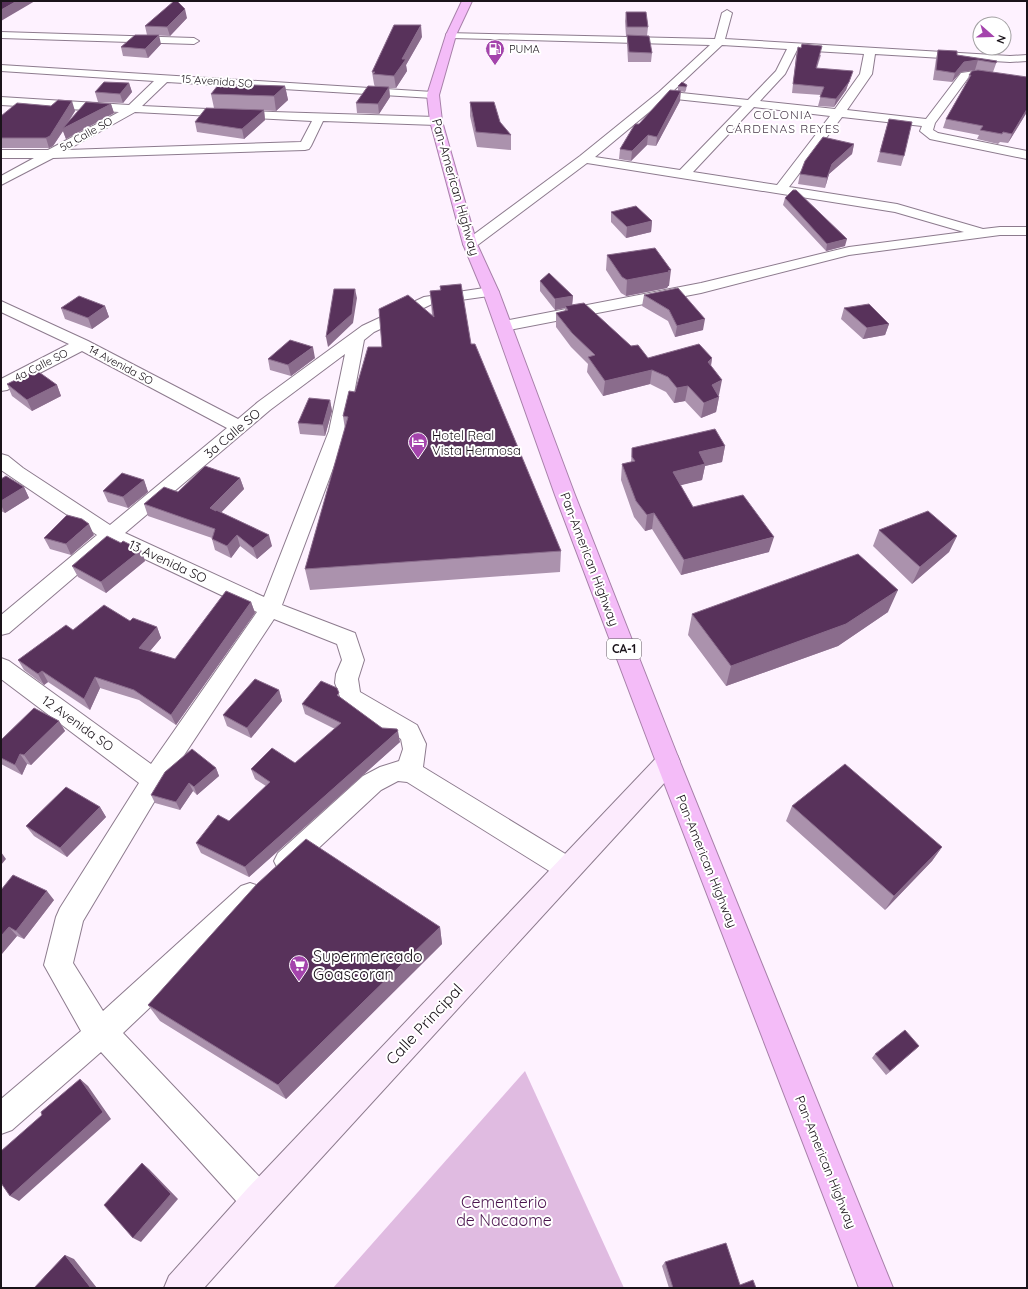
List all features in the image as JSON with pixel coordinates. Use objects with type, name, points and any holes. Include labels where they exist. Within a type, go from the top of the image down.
[{"type":"highway","name":"Pan-American Highway","points":[[467,1],[451,35],[433,95],[436,121],[470,244],[504,326],[565,495],[668,762],[876,1288]]},
{"type":"street","points":[[470,244],[585,159],[663,94],[719,42],[727,13]]},
{"type":"street","points":[[1,35],[194,41]]},
{"type":"street","points":[[451,35],[719,42],[1010,59],[1027,58]]},
{"type":"street","points":[[684,174],[781,72],[793,47]]},
{"type":"street","points":[[780,190],[839,114],[866,74],[870,51]]},
{"type":"street","name":"15 Avenida SO","points":[[1,68],[433,95]]},
{"type":"street","points":[[1027,83],[975,74],[965,75],[929,123],[926,131],[934,136],[1027,155]]},
{"type":"street","name":"5a Calle SO","points":[[1,182],[49,154],[132,110],[164,78]]},
{"type":"street","points":[[663,94],[929,123]]},
{"type":"street","points":[[1,101],[132,110],[319,118],[436,121]]},
{"type":"street","points":[[1,154],[49,154],[305,146],[319,118]]},
{"type":"street","points":[[585,159],[897,208],[987,233]]},
{"type":"street","points":[[504,326],[701,288],[849,251],[987,233],[1027,231]]},
{"type":"street","name":"3a Calle SO","points":[[1,626],[264,406],[368,329],[412,306],[429,300],[491,292]]},
{"type":"street","name":"14 Avenida SO","points":[[1,306],[82,344],[239,427]]},
{"type":"street","points":[[259,1201],[90,1019],[58,965],[70,917],[154,780],[270,609],[338,431],[356,338]]},
{"type":"street","name":"4a Calle SO","points":[[1,386],[82,344]]},
{"type":"street","name":"13 Avenida SO","points":[[1,460],[16,472],[111,535],[270,609],[347,639],[353,660],[346,673],[347,688],[351,698],[409,732],[415,742],[415,749],[410,763],[411,772]]},
{"type":"street","name":"12 Avenida SO","points":[[1,667],[154,780]]},
{"type":"street","name":"Calle Principal","points":[[181,1288],[259,1201],[668,762]]},
{"type":"street","points":[[1,1119],[102,1032],[372,783],[389,774],[398,771],[411,772],[568,869]]},
{"type":"green space","name":"Cementerio de Nacaome","points":[[525,1071],[624,1288],[333,1288]]},
{"type":"building","points":[[1,1],[17,1],[1,10]]},
{"type":"building","points":[[174,1],[177,1],[185,9],[167,27],[145,26]]},
{"type":"building","points":[[626,12],[646,12],[648,27],[627,27]]},
{"type":"building","points":[[394,25],[421,25],[402,59],[406,59],[394,76],[373,74],[375,72],[372,72]]},
{"type":"building","points":[[135,35],[159,35],[145,49],[121,47]]},
{"type":"building","points":[[627,35],[649,36],[652,53],[629,52]]},
{"type":"building","points":[[802,44],[822,46],[816,68],[853,71],[849,82],[836,99],[820,97],[824,87],[793,84],[798,47],[801,48]]},
{"type":"building","points":[[938,50],[957,51],[957,55],[997,61],[996,63],[978,60],[964,62],[955,73],[936,70]]},
{"type":"building","points":[[978,70],[1027,77],[1027,109],[1012,134],[1003,132],[1002,134],[980,130],[983,126],[946,119],[971,75],[969,75],[972,71]]},
{"type":"building","points":[[104,82],[129,83],[120,94],[95,92]]},
{"type":"building","points":[[682,82],[687,85],[686,87],[678,86]]},
{"type":"building","points":[[219,84],[285,86],[274,96],[211,94]]},
{"type":"building","points":[[368,86],[389,87],[378,104],[356,103]]},
{"type":"building","points":[[670,90],[681,91],[657,137],[648,135],[632,151],[620,149],[635,124],[639,124]]},
{"type":"building","points":[[58,100],[72,101],[50,136],[46,138],[1,138],[1,116],[17,103],[51,106]]},
{"type":"building","points":[[86,102],[111,104],[62,129]]},
{"type":"building","points":[[470,102],[494,102],[500,122],[511,135],[476,132]]},
{"type":"building","points":[[206,108],[264,110],[242,129],[195,122]]},
{"type":"building","points":[[889,119],[912,122],[904,156],[880,152]]},
{"type":"building","points":[[823,137],[854,144],[832,164],[827,178],[800,174],[805,161]]},
{"type":"building","points":[[793,190],[796,190],[847,239],[827,244],[785,198]]},
{"type":"building","points":[[636,206],[652,221],[627,227],[611,212]]},
{"type":"building","points":[[655,248],[671,270],[668,271],[669,272],[627,280],[622,277],[607,255]]},
{"type":"building","points":[[549,273],[573,296],[555,299],[540,281]]},
{"type":"building","points":[[461,284],[471,344],[475,344],[561,551],[305,569],[348,417],[343,416],[349,391],[355,392],[368,347],[382,347],[379,309],[408,295],[434,317],[430,291],[441,290],[440,286]]},
{"type":"building","points":[[678,288],[705,319],[677,326],[669,310],[644,295]]},
{"type":"building","points":[[334,289],[355,289],[352,314],[326,337]]},
{"type":"building","points":[[79,296],[105,306],[88,318],[61,308]]},
{"type":"building","points":[[584,303],[631,346],[638,345],[648,358],[699,344],[712,358],[708,362],[722,380],[712,385],[719,397],[704,403],[688,386],[677,388],[668,377],[652,370],[605,381],[588,357],[595,355],[572,333],[556,313],[568,310],[565,306]]},
{"type":"building","points":[[869,304],[889,324],[867,328],[844,308]]},
{"type":"building","points":[[290,340],[313,347],[288,365],[268,359]]},
{"type":"building","points":[[36,370],[57,385],[27,400],[7,384]]},
{"type":"building","points":[[309,398],[330,400],[323,425],[298,423]]},
{"type":"building","points":[[715,429],[725,446],[699,452],[705,464],[673,472],[693,507],[743,495],[774,537],[684,560],[654,513],[647,515],[636,501],[622,464],[635,461],[632,457],[632,448]]},
{"type":"building","points":[[205,466],[240,478],[210,508],[269,535],[253,548],[237,535],[227,546],[212,539],[215,529],[144,504],[164,487],[178,492]]},
{"type":"building","points":[[122,473],[144,480],[123,497],[103,491]]},
{"type":"building","points":[[6,476],[24,487],[1,501],[1,479]]},
{"type":"building","points":[[928,511],[957,536],[920,567],[879,530]]},
{"type":"building","points":[[67,515],[82,519],[89,524],[66,544],[44,538]]},
{"type":"building","points":[[107,536],[121,543],[123,541],[141,550],[101,582],[72,566]]},
{"type":"building","points":[[858,554],[898,590],[846,624],[731,666],[692,614]]},
{"type":"building","points":[[226,591],[251,602],[171,715],[134,690],[95,677],[84,699],[42,671],[38,674],[18,660],[66,625],[73,630],[104,605],[130,621],[133,618],[157,627],[139,648],[175,659]]},
{"type":"building","points":[[255,679],[279,690],[247,728],[223,715]]},
{"type":"building","points":[[321,681],[337,688],[339,693],[337,695],[382,728],[397,729],[398,731],[245,867],[196,843],[218,815],[229,821],[270,782],[251,769],[272,748],[295,763],[341,723],[302,704]]},
{"type":"building","points":[[34,708],[59,721],[24,755],[20,754],[15,765],[1,758],[1,740]]},
{"type":"building","points":[[192,749],[216,768],[194,787],[189,783],[176,802],[151,795],[165,772]]},
{"type":"building","points":[[845,764],[942,847],[894,896],[792,806]]},
{"type":"building","points":[[66,787],[100,807],[60,848],[26,826]]},
{"type":"building","name":"Supermercado Goascoran","points":[[306,839],[440,927],[278,1085],[148,1005],[257,884]]},
{"type":"building","points":[[13,875],[47,891],[16,931],[9,927],[1,936],[1,890]]},
{"type":"building","points":[[905,1030],[919,1046],[890,1071],[875,1054]]},
{"type":"building","points":[[80,1079],[103,1112],[10,1196],[1,1183],[1,1151],[42,1115],[41,1112]]},
{"type":"building","points":[[142,1163],[171,1194],[133,1238],[104,1205]]},
{"type":"building","points":[[726,1243],[740,1285],[753,1280],[756,1288],[673,1288],[665,1262]]},
{"type":"building","points":[[65,1255],[91,1288],[34,1288]]},
{"type":"place","name":"PUMA","points":[[495,66]]},
{"type":"place","name":"Hotel Real Vista Hermosa","points":[[418,459]]},
{"type":"place","name":"Supermercado Goascoran","points":[[299,982]]},
{"type":"district","name":"COLONIA CÁRDENAS REYES","points":[[783,122]]}]
